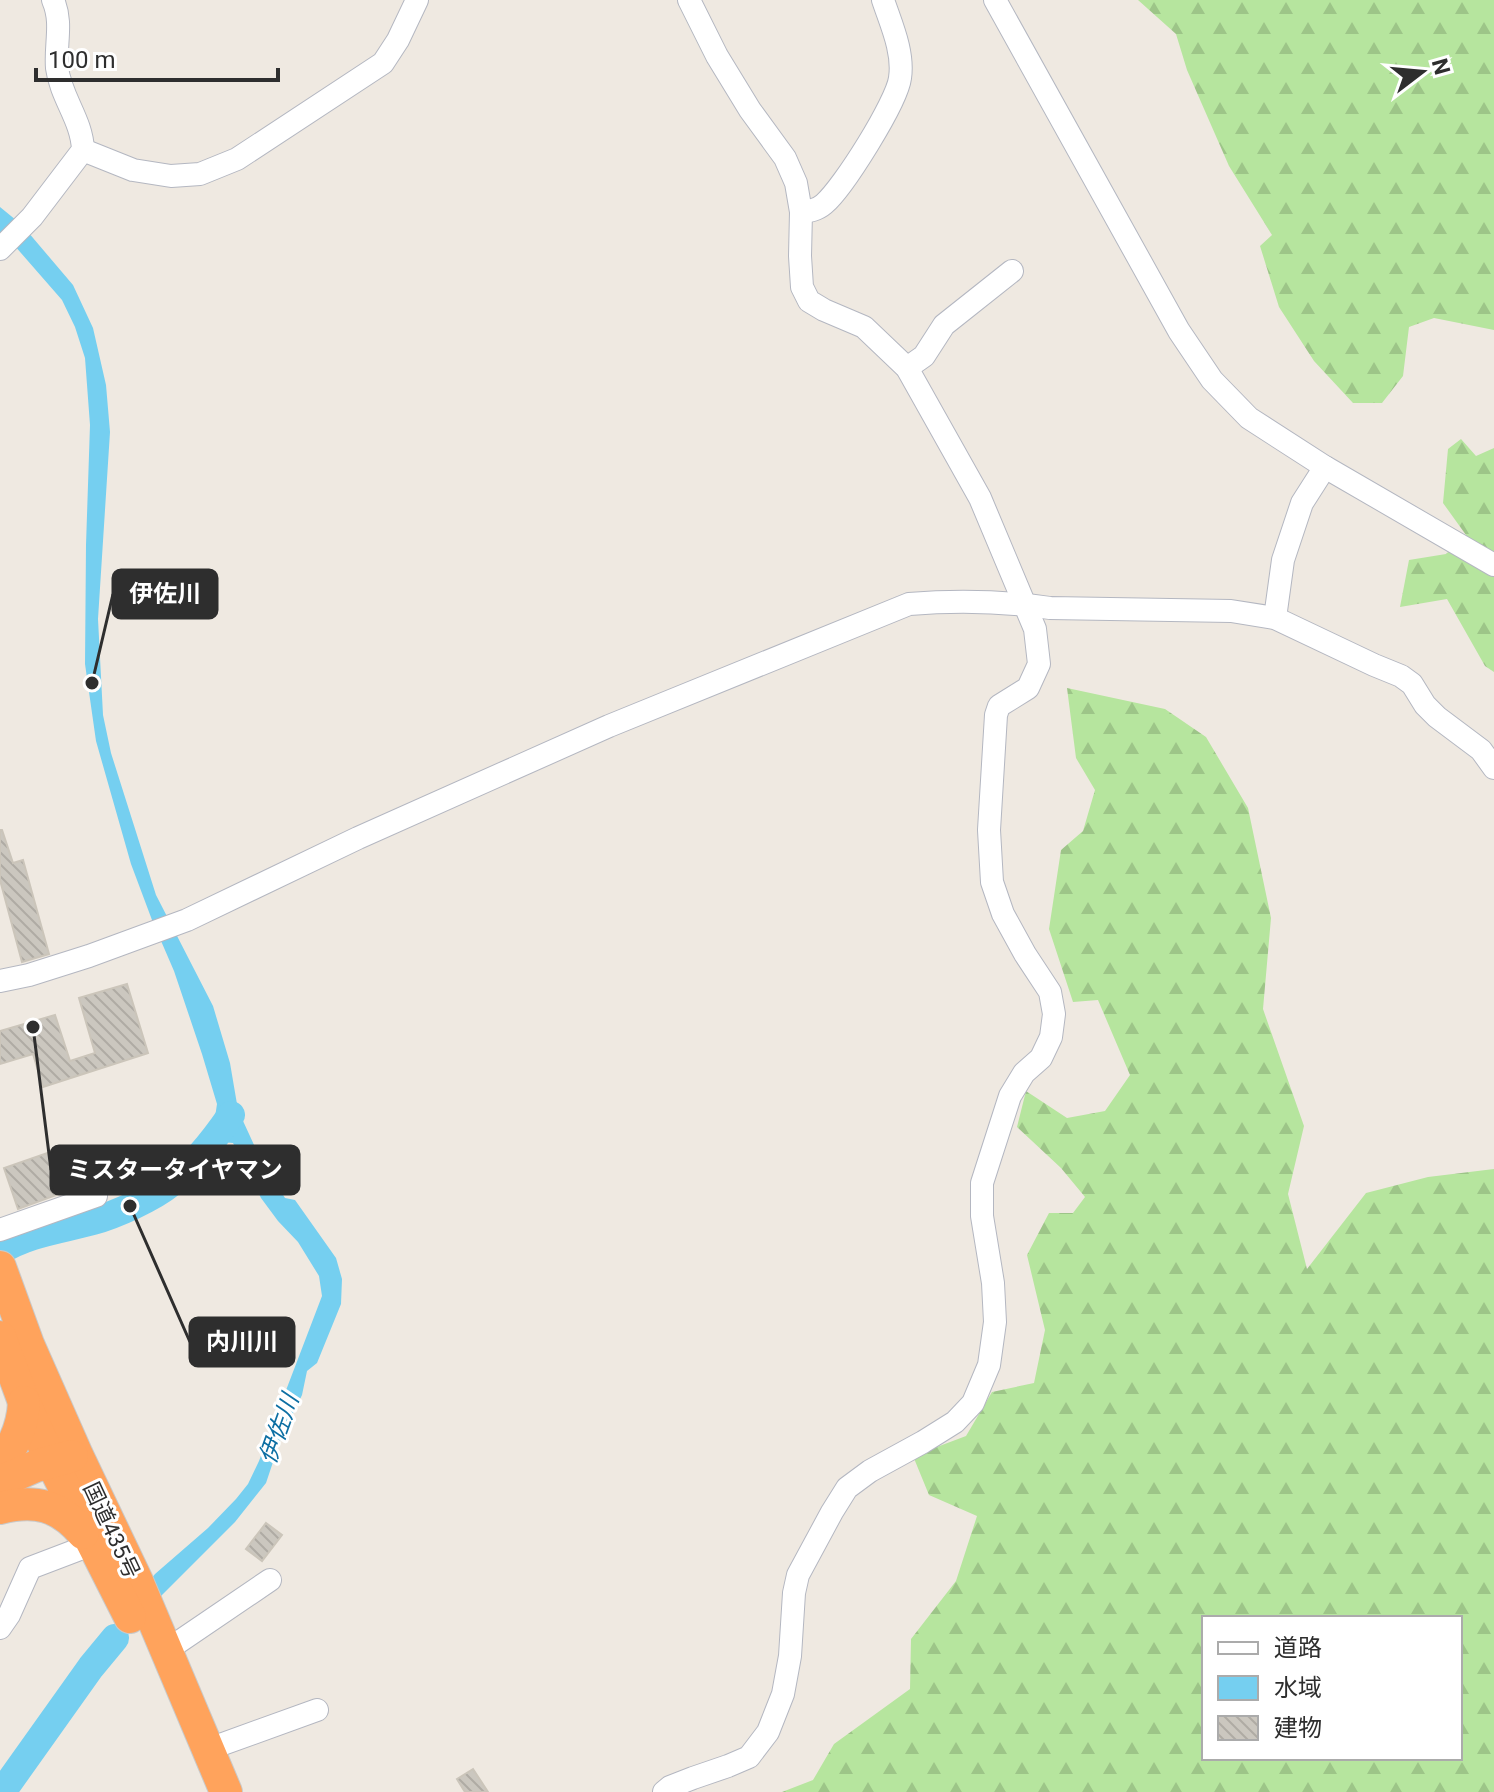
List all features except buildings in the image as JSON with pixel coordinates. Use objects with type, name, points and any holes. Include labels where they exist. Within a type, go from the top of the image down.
[{"type":"highway","name":"国道435号","points":[[0,1267],[28,1344],[61,1462],[93,1544],[129,1590]]},
{"type":"highway","name":"国道435号","points":[[0,1337],[24,1402],[61,1462],[129,1590],[144,1624],[202,1792]]},
{"type":"highway","points":[[0,1463],[20,1429],[24,1402]]},
{"type":"highway","points":[[0,1482],[61,1462]]},
{"type":"highway","points":[[0,1498],[61,1462]]},
{"type":"highway","points":[[0,1508],[26,1503],[47,1507],[65,1516],[93,1544]]},
{"type":"highway","name":"国道435号","points":[[144,1624],[167,1650],[226,1792]]},
{"type":"street","points":[[1,248],[32,217],[83,150],[81,128],[68,106],[57,65],[60,26],[53,0]]},
{"type":"street","points":[[83,150],[133,170],[171,176],[200,174],[237,159],[383,63],[417,0]]},
{"type":"street","points":[[801,212],[816,210],[827,201],[859,159],[897,92],[901,57],[883,0]]},
{"type":"street","points":[[995,0],[1179,331],[1212,380],[1249,418],[1325,467],[1494,565]]},
{"type":"street","points":[[664,1792],[749,1757],[768,1732],[783,1694],[798,1575],[847,1488],[870,1471],[955,1422],[973,1403],[989,1365],[995,1322],[993,1283],[982,1216],[982,1183],[1010,1096],[1024,1073],[1041,1058],[1051,1037],[1054,1014],[1050,992],[1003,914],[992,882],[989,830],[996,715],[999,706],[1028,688],[1039,664],[1035,629],[980,498],[907,368],[864,327],[809,301],[802,287],[801,212],[796,183],[785,158],[726,70],[696,2]]},
{"type":"street","points":[[907,368],[924,356],[944,325],[1012,271]]},
{"type":"street","points":[[1275,618],[1283,560],[1302,503],[1325,467]]},
{"type":"street","points":[[0,981],[29,975],[187,920],[358,838],[609,726],[909,604],[950,600],[1050,608],[1231,611],[1275,618],[1401,676],[1412,684],[1437,717],[1481,750],[1494,768]]},
{"type":"street","points":[[0,1230],[96,1196]]},
{"type":"street","points":[[0,1628],[30,1568],[93,1544]]},
{"type":"street","points":[[167,1650],[270,1580]]},
{"type":"street","points":[[209,1749],[317,1710]]},
{"type":"green space","points":[[1138,0],[1494,0],[1494,330],[1434,318],[1409,327],[1403,376],[1382,403],[1353,403],[1314,361],[1279,307],[1260,246],[1272,235],[1229,166],[1187,70],[1176,34]]},
{"type":"green space","points":[[1461,439],[1476,456],[1494,448],[1494,672],[1485,666],[1447,599],[1400,607],[1409,560],[1446,554],[1466,535],[1443,503],[1448,449]]},
{"type":"green space","points":[[1067,688],[1165,709],[1206,737],[1248,808],[1271,918],[1263,1009],[1304,1126],[1288,1194],[1307,1269],[1366,1193],[1428,1177],[1494,1169],[1494,1792],[782,1792],[813,1780],[834,1744],[910,1689],[911,1639],[956,1581],[977,1516],[929,1495],[913,1456],[966,1436],[992,1392],[1034,1383],[1045,1330],[1027,1255],[1049,1213],[1073,1213],[1085,1197],[1061,1168],[1017,1127],[1026,1091],[1067,1118],[1105,1111],[1130,1075],[1098,1000],[1073,1002],[1049,929],[1061,850],[1083,831],[1095,790],[1076,758]]},
{"type":"water","points":[[0,207],[22,225],[73,285],[93,328],[106,385],[110,432],[98,619],[103,715],[111,753],[156,895],[213,1006],[230,1063],[238,1110],[261,1160],[285,1198],[295,1200],[336,1258],[342,1279],[341,1304],[317,1363],[307,1371],[302,1395],[281,1438],[266,1483],[235,1522],[162,1595],[106,1658],[91,1667],[100,1643],[155,1574],[208,1528],[248,1484],[322,1296],[319,1276],[298,1242],[261,1198],[233,1143],[221,1142],[214,1124],[217,1104],[202,1054],[174,971],[131,864],[96,741],[85,664],[90,425],[85,358],[62,300],[14,245],[0,234]]},
{"type":"waterway","points":[[0,1251],[33,1236],[112,1215],[154,1195],[195,1160],[231,1115]]},
{"type":"waterway","name":"伊佐川","points":[[2,1792],[115,1638]]},
{"type":"place","name":"伊佐川","points":[[92,683]]},
{"type":"place","name":"ミスタータイヤマン","points":[[33,1027]]},
{"type":"place","name":"内川川","points":[[130,1206]]}]
